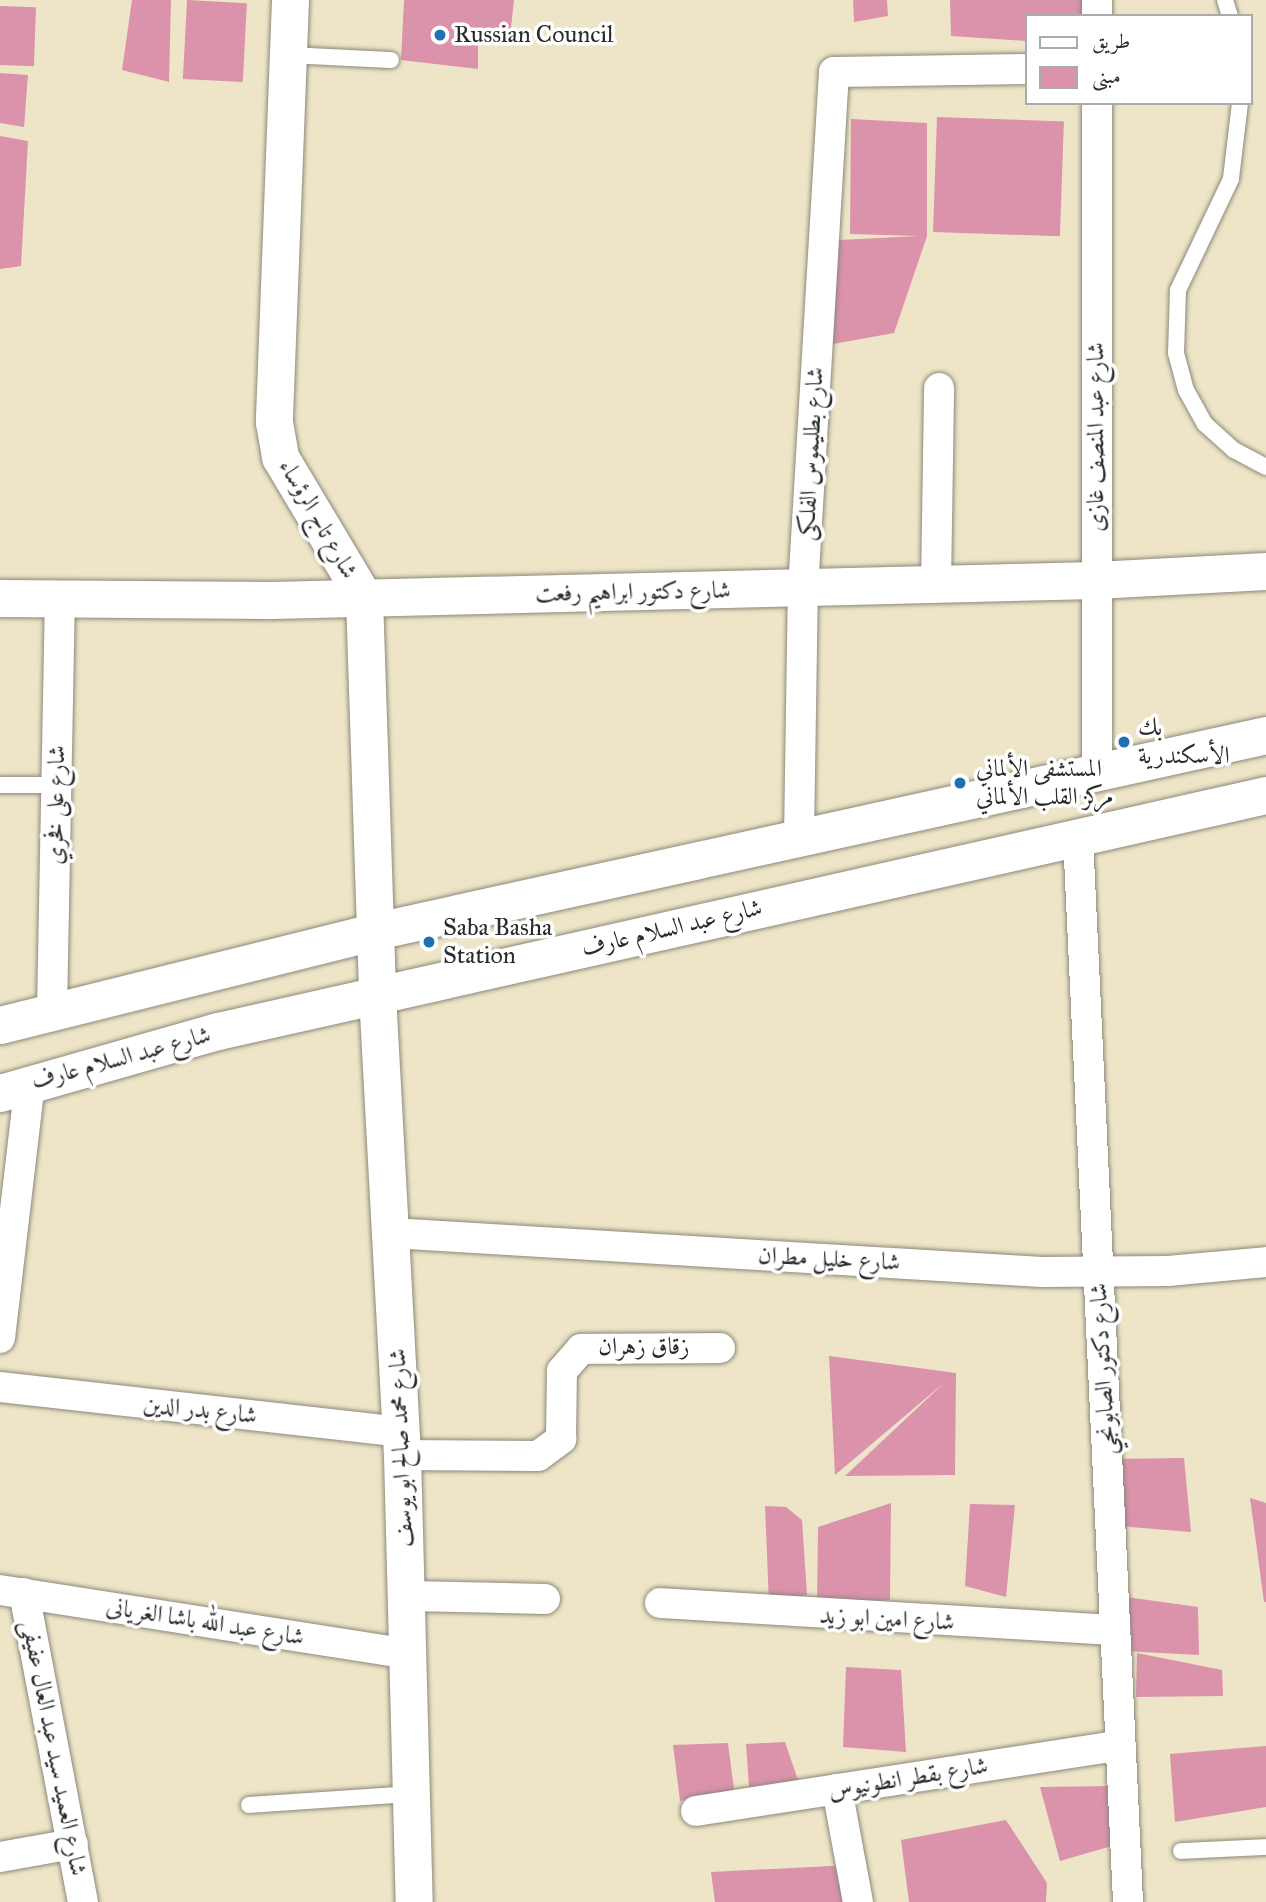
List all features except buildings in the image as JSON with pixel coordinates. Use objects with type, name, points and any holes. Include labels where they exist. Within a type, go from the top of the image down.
[{"type":"street","name":"شارع تاج الرؤساء","points":[[290,0],[274,422],[281,457],[364,598],[377,994]]},
{"type":"street","name":"شارع بطليموس الفلكى","points":[[799,837],[803,589],[834,72],[1024,69]]},
{"type":"street","name":"شارع عبد المنصف غازى","points":[[1097,105],[1097,772]]},
{"type":"street","points":[[936,585],[939,388]]},
{"type":"street","name":"شارع دكتور ابراهيم رفعت","points":[[0,598],[364,598],[803,589],[1095,580],[1266,571]]},
{"type":"street","name":"شارع على فخري","points":[[52,1011],[60,600]]},
{"type":"street","points":[[0,1025],[376,931],[1266,735]]},
{"type":"street","name":"شارع عبد السلام عارف","points":[[15,1088],[151,1048],[377,994],[1266,795]]},
{"type":"street","name":"شارع دكتور الصابونجي","points":[[1078,837],[1128,1902]]},
{"type":"street","name":"شارع محمد صالح ابو يوسف","points":[[377,994],[401,1444],[414,1902]]},
{"type":"street","points":[[0,1338],[15,1088]]},
{"type":"street","name":"شارع خليل مطران","points":[[391,1233],[1098,1272],[1266,1262]]},
{"type":"street","name":"زقاق زهران","points":[[401,1444],[538,1456],[561,1440],[562,1371],[581,1349],[720,1348]]},
{"type":"street","name":"شارع بدر الدين","points":[[0,1387],[401,1444]]},
{"type":"street","name":"شارع عبد الله باشا الغريانى","points":[[12,1591],[409,1654]]},
{"type":"street","name":"شارع العميد سيد عبد العال عفيفى","points":[[12,1591],[73,1844],[83,1902]]},
{"type":"street","points":[[407,1596],[545,1598]]},
{"type":"street","name":"شارع امين ابو زيد","points":[[660,1603],[1115,1630]]},
{"type":"street","name":"شارع بقطر انطونيوس","points":[[696,1811],[1120,1745]]},
{"type":"street","points":[[837,1789],[858,1902]]},
{"type":"street","points":[[0,1857],[73,1844]]},
{"type":"lane","points":[[287,55],[391,60]]},
{"type":"lane","points":[[1240,105],[1231,179],[1178,290],[1176,353],[1186,390],[1205,424],[1234,450],[1266,467]]},
{"type":"lane","points":[[0,785],[56,785]]},
{"type":"lane","points":[[249,1805],[412,1794]]},
{"type":"lane","points":[[1181,1851],[1266,1847]]},
{"type":"place","name":"Russian Council","points":[[440,35]]},
{"type":"place","name":"بك الأسكندرية","points":[[1124,742]]},
{"type":"place","name":"المستشفى الألماني مركز القلب الألماني","points":[[960,783]]},
{"type":"place","name":"Saba Basha Station","points":[[429,942]]}]
